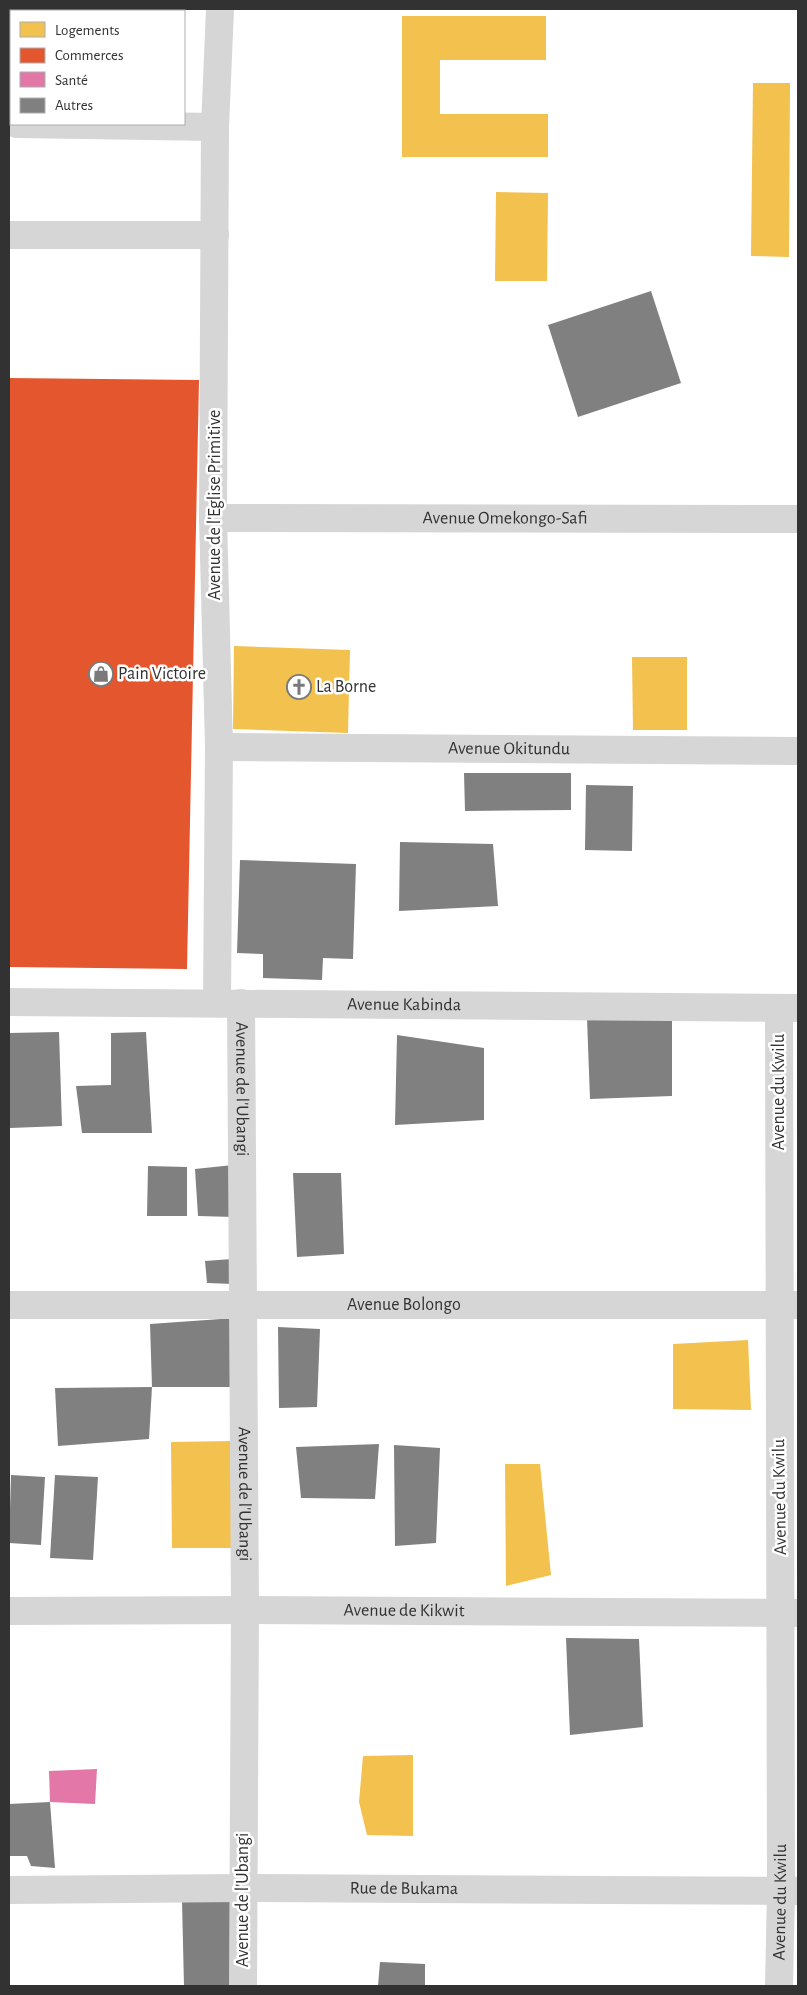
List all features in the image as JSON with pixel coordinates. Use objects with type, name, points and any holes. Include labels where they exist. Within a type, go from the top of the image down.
[{"type":"street","name":"Avenue de l'Eglise Primitive","points":[[220,9],[216,127],[213,518],[219,747],[229,1003]]},
{"type":"street","points":[[83,125],[216,127]]},
{"type":"street","points":[[9,235],[215,235]]},
{"type":"street","name":"Avenue Omekongo-Safi","points":[[213,518],[798,519]]},
{"type":"street","name":"Avenue Okitundu","points":[[219,747],[798,751]]},
{"type":"street","name":"Avenue Kabinda","points":[[9,1002],[789,1008]]},
{"type":"street","name":"Avenue de l'Ubangi","points":[[229,1003],[244,1304],[243,1986]]},
{"type":"street","name":"Avenue du Kwilu","points":[[778,1986],[790,1891],[789,1008]]},
{"type":"street","name":"Avenue Bolongo","points":[[9,1305],[788,1305]]},
{"type":"street","name":"Avenue de Kikwit","points":[[9,1611],[245,1610],[790,1613]]},
{"type":"street","name":"Rue de Bukama","points":[[9,1890],[243,1888],[790,1891]]},
{"type":"building: Logements","points":[[402,16],[546,16],[546,60],[440,60],[440,114],[548,114],[548,157],[402,157]]},
{"type":"building: Logements","points":[[753,83],[790,83],[789,257],[751,256]]},
{"type":"building: Logements","points":[[496,192],[548,193],[547,281],[495,281]]},
{"type":"building: Logements","points":[[234,646],[350,650],[348,733],[233,729]]},
{"type":"building: Logements","points":[[632,657],[687,657],[687,730],[633,730]]},
{"type":"building: Logements","points":[[748,1340],[751,1410],[673,1409],[673,1344]]},
{"type":"building: Logements","points":[[232,1441],[234,1548],[172,1548],[171,1442]]},
{"type":"building: Logements","points":[[505,1464],[540,1464],[551,1575],[506,1586]]},
{"type":"building: Logements","points":[[413,1755],[413,1836],[367,1835],[359,1802],[363,1756]]},
{"type":"building: Commerces","name":"Pain Victoire","points":[[9,378],[199,380],[187,969],[9,967]]},
{"type":"building: Santé","points":[[97,1769],[95,1804],[50,1802],[49,1771]]},
{"type":"building: Autres","points":[[651,291],[681,383],[578,417],[548,325]]},
{"type":"building: Autres","points":[[464,773],[571,773],[571,810],[465,811]]},
{"type":"building: Autres","points":[[586,785],[633,786],[632,851],[585,850]]},
{"type":"building: Autres","points":[[400,842],[493,844],[498,906],[399,911]]},
{"type":"building: Autres","points":[[240,860],[356,864],[353,959],[323,958],[322,980],[263,978],[263,954],[237,953]]},
{"type":"building: Autres","points":[[672,1015],[672,1096],[590,1099],[587,1018]]},
{"type":"building: Autres","points":[[59,1032],[62,1126],[10,1128],[9,1033]]},
{"type":"building: Autres","points":[[146,1032],[152,1133],[82,1133],[76,1086],[111,1085],[111,1033]]},
{"type":"building: Autres","points":[[397,1035],[484,1048],[484,1120],[395,1125]]},
{"type":"building: Autres","points":[[233,1165],[234,1217],[198,1216],[195,1169]]},
{"type":"building: Autres","points":[[148,1166],[187,1167],[187,1216],[147,1216]]},
{"type":"building: Autres","points":[[293,1173],[341,1173],[344,1254],[297,1257]]},
{"type":"building: Autres","points":[[232,1259],[234,1284],[207,1283],[205,1261]]},
{"type":"building: Autres","points":[[235,1318],[235,1387],[152,1387],[150,1324]]},
{"type":"building: Autres","points":[[278,1327],[320,1329],[317,1407],[279,1408]]},
{"type":"building: Autres","points":[[152,1387],[149,1439],[58,1446],[55,1388]]},
{"type":"building: Autres","points":[[379,1444],[375,1499],[301,1498],[296,1447]]},
{"type":"building: Autres","points":[[394,1445],[440,1448],[436,1543],[395,1546]]},
{"type":"building: Autres","points":[[11,1475],[45,1477],[41,1545],[9,1543]]},
{"type":"building: Autres","points":[[55,1475],[98,1477],[93,1560],[50,1558]]},
{"type":"building: Autres","points":[[566,1638],[639,1639],[643,1727],[570,1735]]},
{"type":"building: Autres","points":[[50,1802],[55,1868],[31,1866],[27,1856],[9,1856],[9,1804]]},
{"type":"building: Autres","points":[[236,1900],[234,1986],[184,1986],[182,1901]]},
{"type":"building: Autres","points":[[380,1962],[425,1964],[425,1986],[378,1986]]},
{"type":"place","name":"Pain Victoire","points":[[101,674]]},
{"type":"place","name":"La Borne","points":[[299,687]]}]
